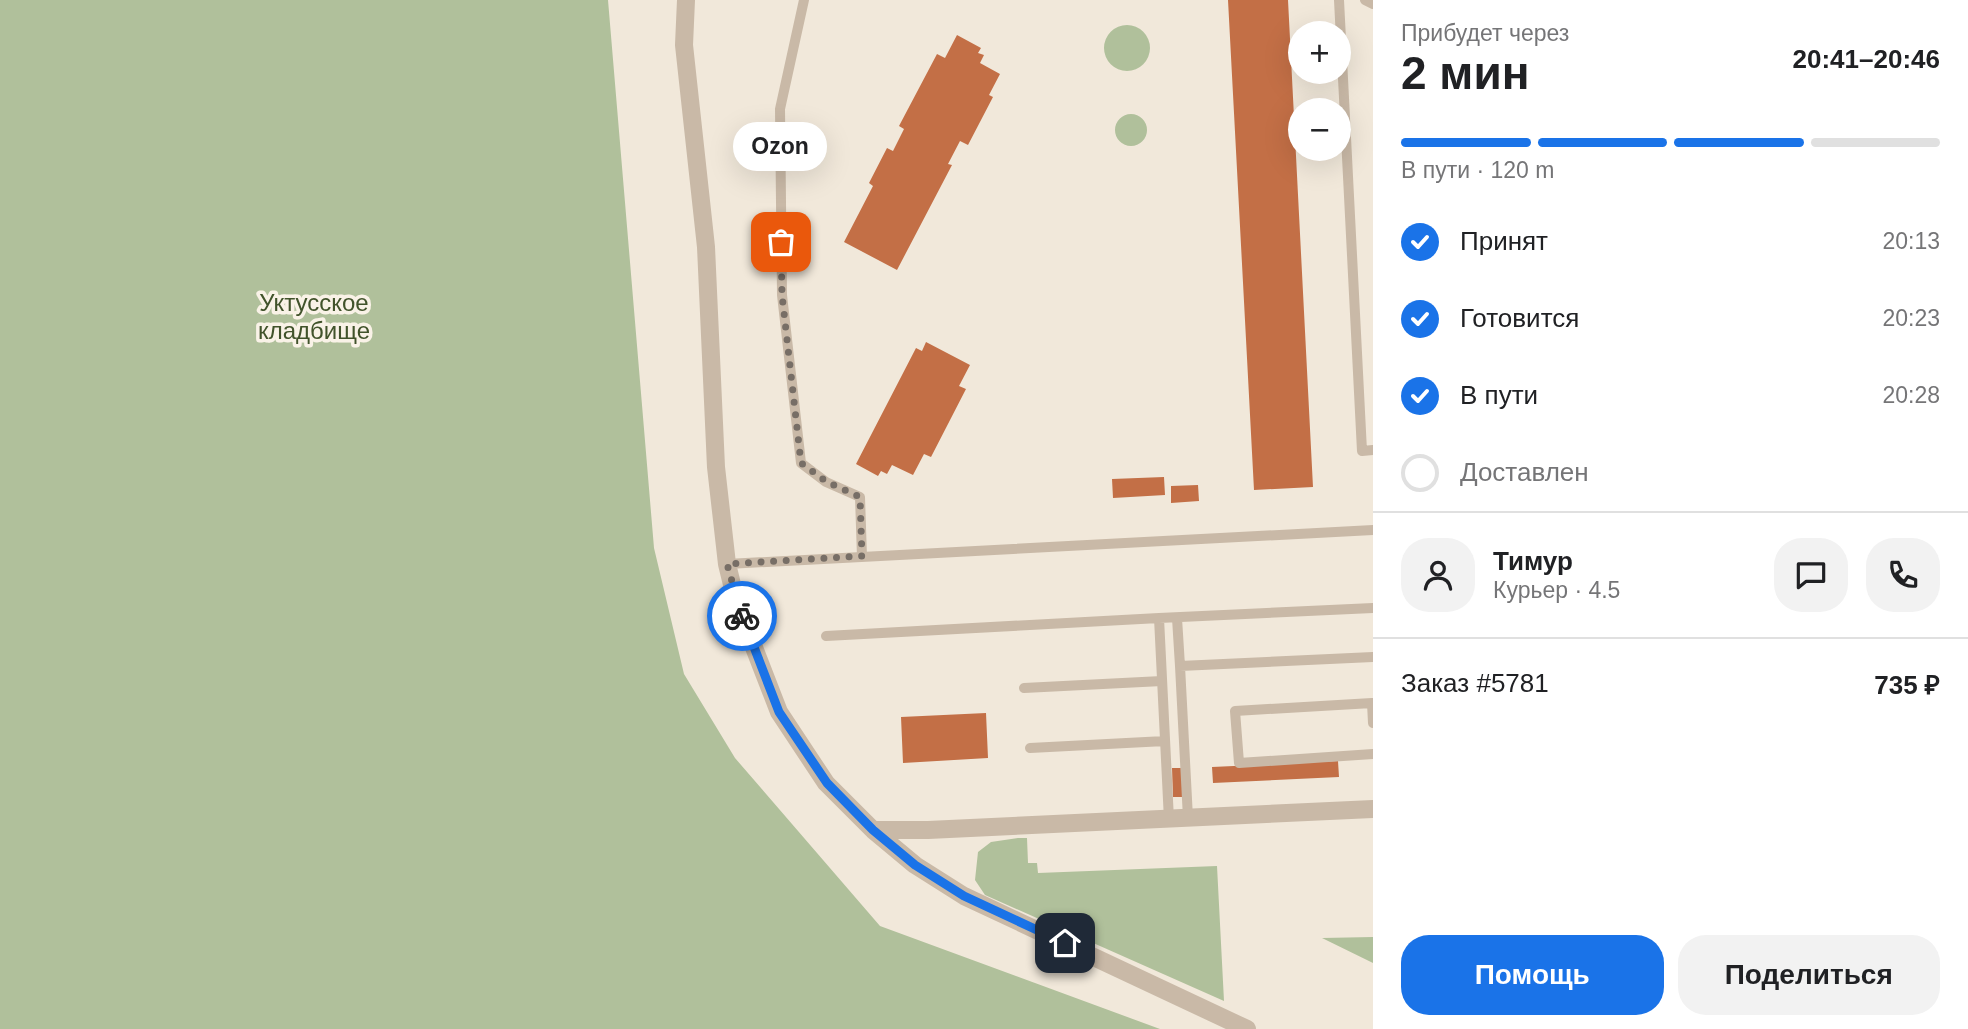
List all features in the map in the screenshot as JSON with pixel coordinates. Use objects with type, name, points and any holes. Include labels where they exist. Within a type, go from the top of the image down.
[{"type":"street","points":[[686,0],[684,45],[706,247],[716,467],[727,564],[736,601],[779,712],[827,783],[873,830],[915,865],[964,896],[1247,1029]]},
{"type":"street","points":[[873,830],[1373,809]]},
{"type":"lane","points":[[804,0],[780,109],[782,295],[801,463],[827,482],[860,497],[862,556]]},
{"type":"lane","points":[[1339,0],[1362,451],[1373,450]]},
{"type":"lane","points":[[1365,0],[1373,4]]},
{"type":"lane","points":[[727,564],[1373,530]]},
{"type":"lane","points":[[826,636],[1373,608]]},
{"type":"lane","points":[[1159,618],[1166,741],[1179,819]]},
{"type":"lane","points":[[1177,618],[1180,666],[1179,819]]},
{"type":"lane","points":[[1180,666],[1373,657]]},
{"type":"lane","points":[[1024,688],[1163,681]]},
{"type":"lane","points":[[1373,723],[1372,703],[1235,711],[1239,762],[1373,754]]},
{"type":"lane","points":[[1030,748],[1166,741]]},
{"type":"green space","name":"Уктусское кладбище","points":[[0,0],[608,0],[654,548],[684,674],[735,758],[880,926],[1160,1029],[0,1029]]},
{"type":"green space","points":[[1127,25],[1143,32],[1150,48],[1143,64],[1127,71],[1111,64],[1104,48],[1111,32]]},
{"type":"green space","points":[[1131,114],[1143,118],[1147,130],[1143,142],[1131,146],[1119,142],[1115,130],[1119,118]]},
{"type":"green space","points":[[1027,838],[1028,863],[1037,863],[1038,873],[1217,866],[1224,1001],[985,895],[975,880],[978,852],[991,842]]},
{"type":"green space","points":[[1373,937],[1373,963],[1322,938]]},
{"type":"building","points":[[1228,0],[1288,0],[1288,84],[1292,84],[1293,98],[1288,98],[1288,161],[1296,161],[1313,487],[1254,490]]},
{"type":"building","points":[[957,35],[981,48],[978,53],[984,55],[980,63],[1000,74],[989,95],[993,97],[968,145],[960,141],[948,164],[952,165],[897,270],[844,242],[873,186],[869,183],[887,148],[893,151],[904,129],[899,126],[937,54],[945,58]]},
{"type":"building","points":[[926,342],[970,365],[959,386],[966,389],[931,457],[924,454],[913,475],[892,465],[887,474],[881,471],[878,476],[856,464],[916,348],[922,351]]},
{"type":"building","points":[[1164,477],[1165,495],[1113,498],[1112,479]]},
{"type":"building","points":[[1198,485],[1199,501],[1171,503],[1171,486]]},
{"type":"building","points":[[986,713],[988,758],[903,763],[901,717]]},
{"type":"building","points":[[1338,761],[1339,777],[1213,783],[1212,767]]},
{"type":"building","points":[[1172,768],[1182,768],[1183,797],[1173,797]]},
{"type":"way so far","points":[[742,616],[727,564],[862,556],[860,497],[827,482],[801,463],[782,295],[781,242]]},
{"type":"place","name":"Ozon","points":[[781,242]]},
{"type":"route","points":[[742,616],[779,712],[827,783],[873,830],[915,865],[964,896],[1065,943]]}]
